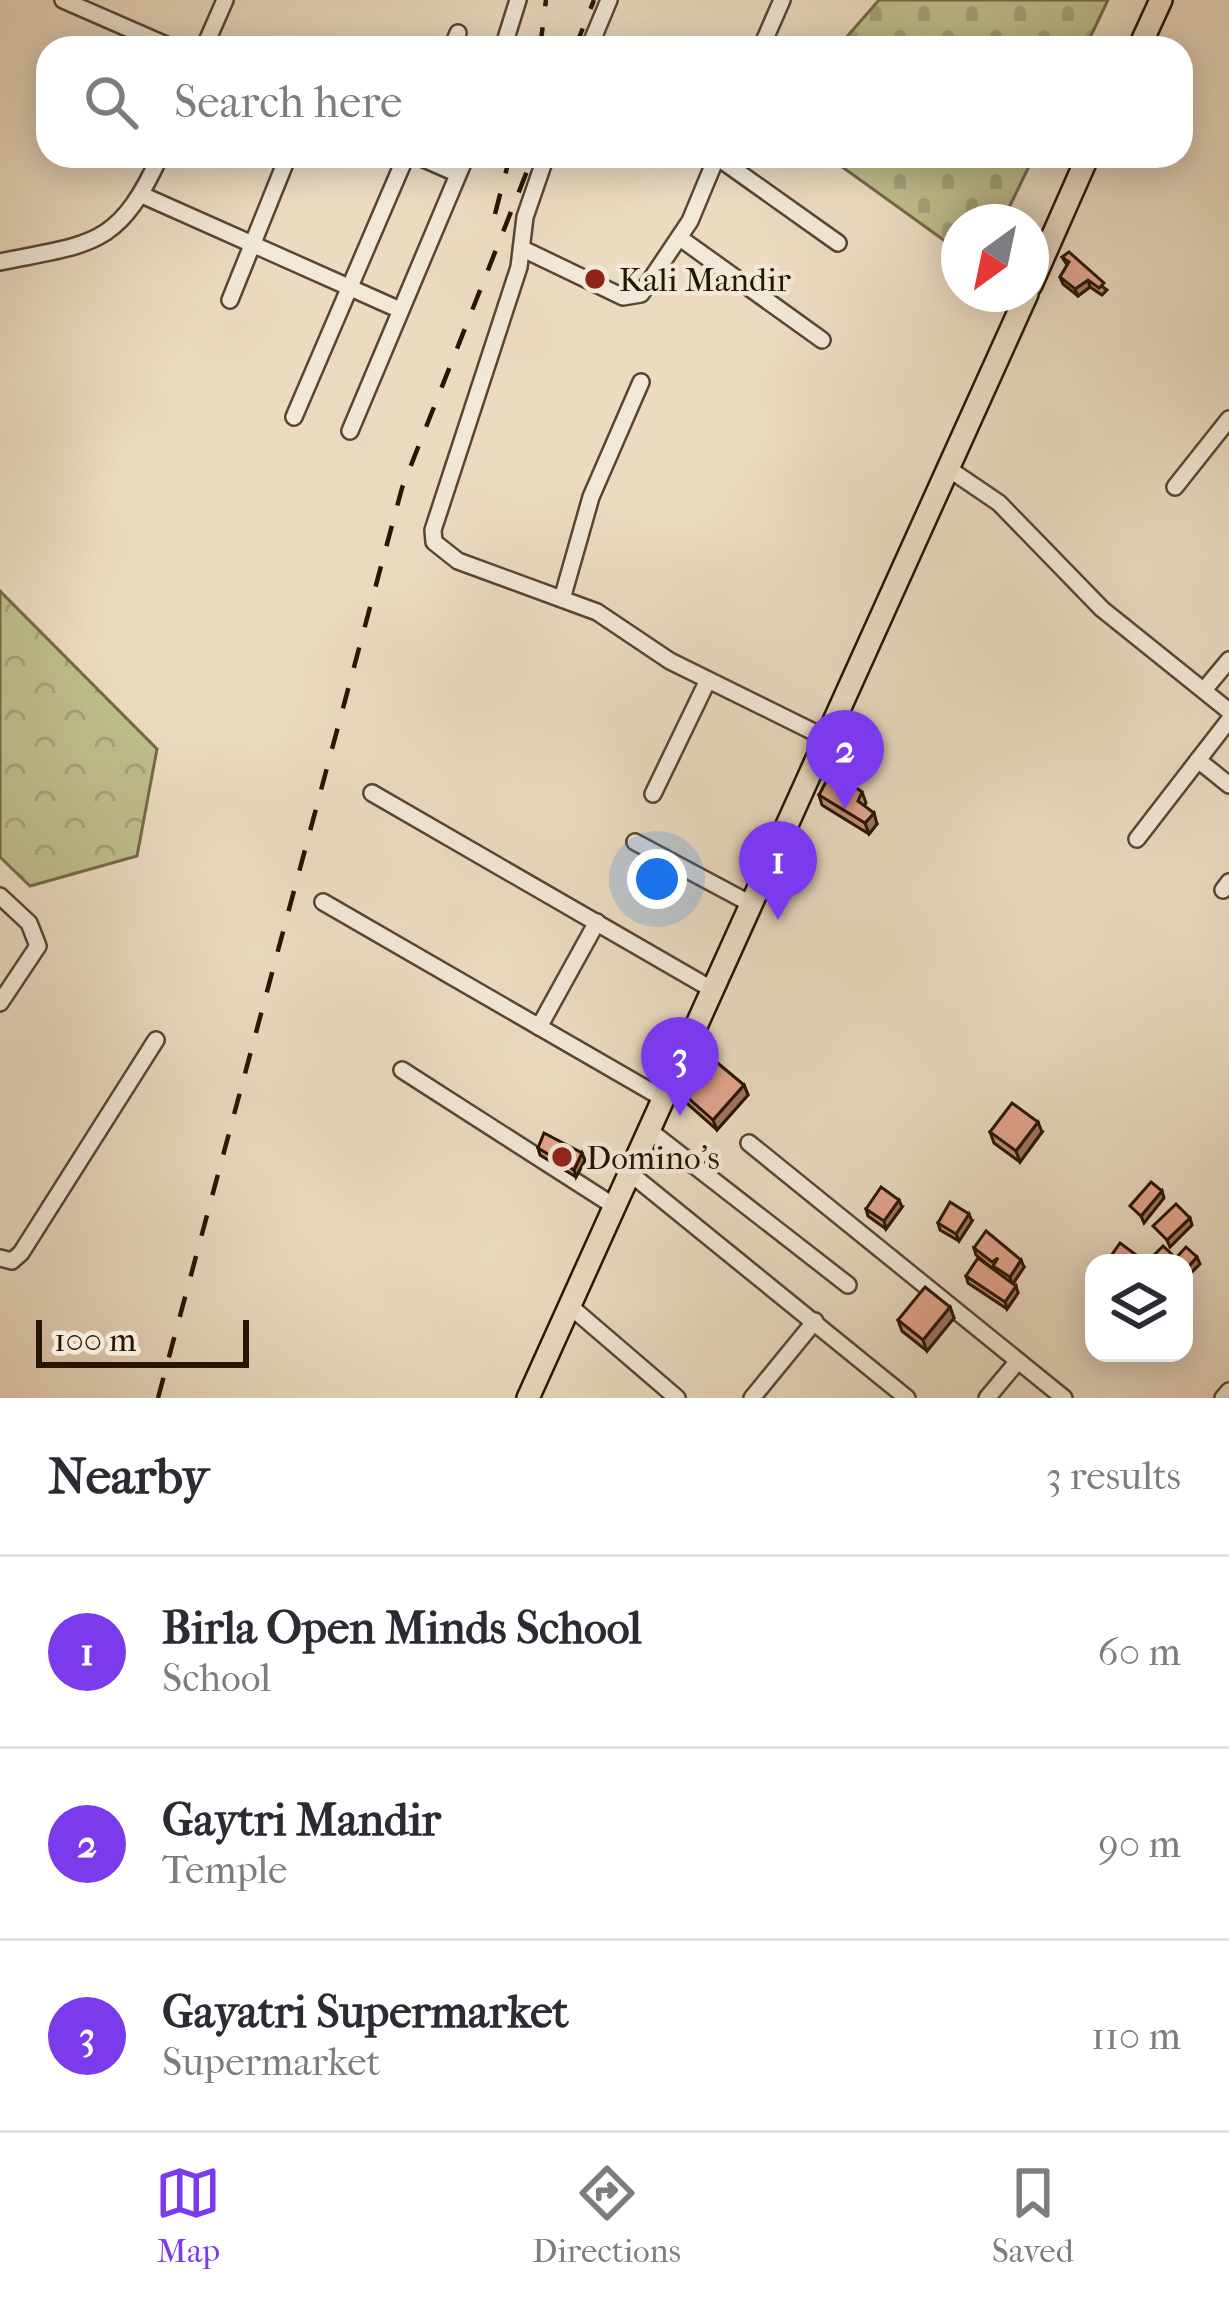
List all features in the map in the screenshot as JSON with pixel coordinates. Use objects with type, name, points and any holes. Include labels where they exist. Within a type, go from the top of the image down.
[{"type":"main road","points":[[1144,36],[1161,0]]},
{"type":"main road","points":[[1049,244],[1083,168]]},
{"type":"main road","points":[[529,1398],[1019,312]]},
{"type":"street","points":[[63,0],[146,36]]},
{"type":"street","points":[[209,36],[225,0]]},
{"type":"street","points":[[507,36],[518,0]]},
{"type":"street","points":[[594,36],[609,0]]},
{"type":"street","points":[[766,36],[782,0]]},
{"type":"street","points":[[0,262],[96,241],[116,228],[142,195],[154,168]]},
{"type":"street","points":[[230,300],[283,168]]},
{"type":"street","points":[[294,417],[401,168]]},
{"type":"street","points":[[444,168],[458,174]]},
{"type":"street","points":[[350,431],[461,168]]},
{"type":"street","points":[[542,168],[524,218],[523,249],[433,530],[434,542],[458,562],[608,618],[638,643],[826,737]]},
{"type":"street","points":[[523,249],[632,297],[652,285],[712,168]]},
{"type":"street","points":[[732,168],[838,243]]},
{"type":"street","points":[[142,195],[400,310]]},
{"type":"street","points":[[680,238],[822,340]]},
{"type":"street","points":[[562,599],[591,497],[641,382]]},
{"type":"street","points":[[1175,487],[1229,419]]},
{"type":"street","points":[[949,470],[999,503],[1102,609],[1204,690],[1229,716],[1137,839]]},
{"type":"street","points":[[1204,690],[1229,659]]},
{"type":"street","points":[[653,794],[708,680]]},
{"type":"street","points":[[1198,760],[1229,785]]},
{"type":"street","points":[[371,793],[713,990]]},
{"type":"street","points":[[635,842],[752,904]]},
{"type":"street","points":[[0,896],[29,923],[38,946],[0,1003]]},
{"type":"street","points":[[323,902],[664,1100]]},
{"type":"street","points":[[539,1027],[597,922]]},
{"type":"street","points":[[0,1258],[11,1261],[22,1252],[156,1040]]},
{"type":"street","points":[[402,1070],[614,1206]]},
{"type":"street","points":[[650,1131],[848,1285]]},
{"type":"street","points":[[748,1143],[1064,1398]]},
{"type":"street","points":[[631,1174],[907,1398]]},
{"type":"street","points":[[571,1307],[677,1398]]},
{"type":"street","points":[[752,1398],[815,1321]]},
{"type":"street","points":[[987,1398],[1018,1361]]},
{"type":"street","points":[[1223,1398],[1229,1391]]},
{"type":"green space","points":[[879,0],[1108,0],[1091,36],[848,36]]},
{"type":"green space","points":[[844,168],[1028,168],[1011,204],[941,204],[941,238]]},
{"type":"green space","points":[[0,591],[157,749],[137,856],[30,886],[0,857]]},
{"type":"building","points":[[1069,252],[1104,283],[1099,288],[1088,280],[1075,289],[1060,277],[1069,262],[1062,257]]},
{"type":"building","points":[[832,770],[862,792],[858,801],[874,813],[865,823],[819,795]]},
{"type":"building","points":[[702,1050],[744,1085],[713,1120],[676,1087]]},
{"type":"building","points":[[1012,1103],[1038,1122],[1016,1151],[990,1132]]},
{"type":"building","name":"Domino's","points":[[544,1133],[582,1153],[574,1170],[538,1148]]},
{"type":"building","points":[[1151,1182],[1162,1191],[1141,1216],[1130,1206]]},
{"type":"building","points":[[881,1187],[899,1200],[884,1221],[866,1209]]},
{"type":"building","points":[[950,1202],[969,1214],[956,1234],[938,1223]]},
{"type":"building","points":[[1176,1204],[1190,1218],[1167,1240],[1153,1226]]},
{"type":"building","points":[[986,1231],[1021,1260],[1010,1277],[993,1266],[998,1258],[992,1262],[974,1248]]},
{"type":"building","points":[[1120,1243],[1135,1254],[1112,1254]]},
{"type":"building","points":[[978,1258],[1016,1286],[1005,1302],[966,1276]]},
{"type":"building","points":[[925,1287],[950,1307],[923,1340],[898,1320]]},
{"type":"railway","points":[[542,36],[546,0]]},
{"type":"railway","points":[[580,36],[594,0]]},
{"type":"railway","points":[[495,214],[507,168]]},
{"type":"railway","points":[[158,1398],[402,488],[528,168]]},
{"type":"place","name":"Kali Mandir","points":[[595,279]]},
{"type":"place","name":"Gaytri Mandir","points":[[845,809]]},
{"type":"place","name":"Birla Open Minds School","points":[[778,920]]},
{"type":"place","name":"Gayatri Supermarket","points":[[680,1116]]},
{"type":"place","name":"Domino's","points":[[562,1157]]}]
